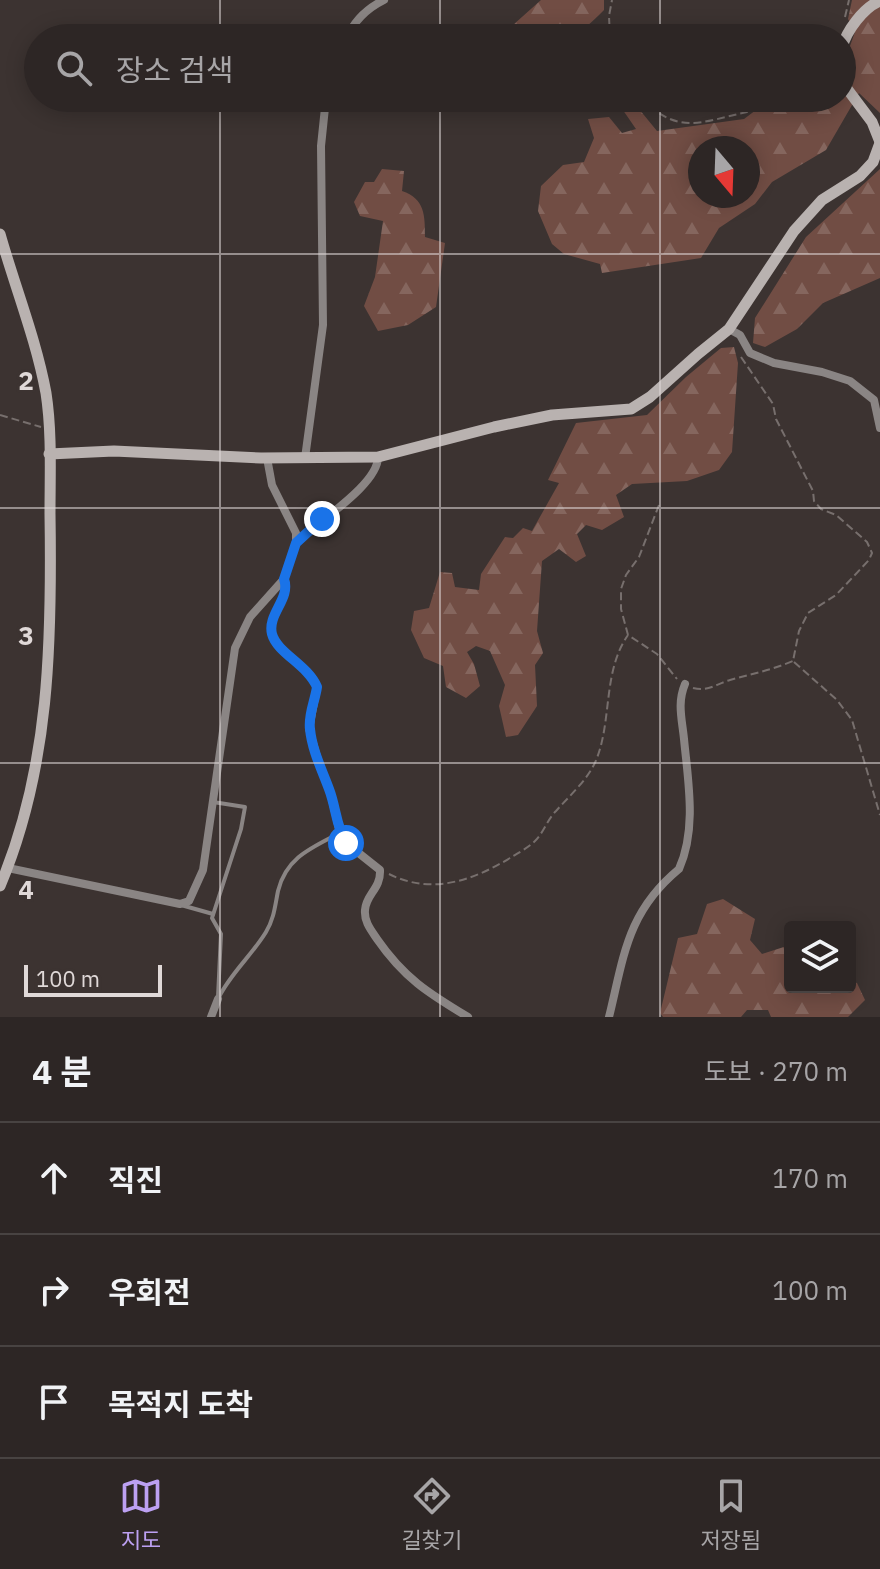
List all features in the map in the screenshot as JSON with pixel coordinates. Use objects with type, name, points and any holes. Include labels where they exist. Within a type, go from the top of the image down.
[{"type":"street","points":[[353,24],[384,0]]},
{"type":"street","points":[[855,24],[875,2],[880,1]]},
{"type":"street","points":[[49,454],[114,451],[267,458],[378,457],[552,415],[631,409],[735,332],[794,231],[822,200],[860,176],[873,162],[880,142],[872,122],[856,101]]},
{"type":"street","points":[[305,458],[323,325],[321,146],[325,112]]},
{"type":"street","points":[[0,234],[38,357],[46,394],[49,430],[50,659],[33,789],[0,886]]},
{"type":"street","points":[[735,332],[750,353],[774,363],[850,381],[874,400],[880,428]]},
{"type":"street","points":[[296,543],[369,481],[378,467],[378,457]]},
{"type":"street","points":[[267,458],[272,485],[296,533],[296,543],[284,579],[284,598],[274,616],[272,634],[276,643],[306,669],[317,687],[309,729],[330,791],[340,833],[346,843],[380,870],[381,882],[366,904],[367,924],[396,966],[428,994],[468,1017]]},
{"type":"street","points":[[8,868],[180,904],[193,898],[199,883],[213,802],[235,648],[250,617],[284,579]]},
{"type":"street","points":[[609,1017],[630,933],[648,899],[660,884],[679,869],[681,863],[689,825],[689,793],[679,699],[685,684]]},
{"type":"street","points":[[211,1017],[218,999]]},
{"type":"lane","points":[[213,802],[245,807],[212,921],[221,934],[218,999]]},
{"type":"lane","points":[[218,999],[228,980],[259,943],[273,920],[280,882],[290,863],[302,852],[340,833]]},
{"type":"lane","points":[[180,904],[213,914]]},
{"type":"path","points":[[611,24],[612,0]]},
{"type":"path","points":[[660,112],[675,123],[688,124],[747,112]]},
{"type":"path","points":[[735,332],[742,358],[765,388],[776,419],[813,491],[814,501],[867,542],[872,553],[836,595],[808,613],[799,631],[793,661]]},
{"type":"path","points":[[0,415],[49,430]]},
{"type":"path","points":[[659,505],[639,557],[626,575],[621,589],[621,609],[628,635],[657,654],[673,676],[696,690],[710,690],[726,681],[793,661]]},
{"type":"path","points":[[380,870],[402,880],[434,886],[467,880],[531,845],[543,833],[551,816],[588,776],[597,760],[606,727],[611,675],[620,646],[628,635]]},
{"type":"path","points":[[793,661],[837,700],[852,720],[880,815]]},
{"type":"green space","points":[[541,0],[604,0],[604,10],[589,24],[514,24]]},
{"type":"green space","points":[[852,0],[880,0],[880,113],[859,93],[856,98],[856,24],[851,24],[848,19]]},
{"type":"green space","points":[[624,112],[641,112],[657,131],[744,119],[753,112],[848,112],[826,150],[772,182],[760,198],[760,136],[688,136],[688,208],[749,208],[719,228],[701,258],[602,273],[600,264],[564,254],[552,244],[538,211],[541,186],[563,165],[584,162],[594,138],[588,119],[609,117],[622,133],[636,129]]},
{"type":"green space","points":[[382,169],[404,171],[402,191],[415,198],[422,209],[425,237],[445,243],[436,307],[408,325],[378,331],[364,306],[375,277],[383,221],[360,216],[354,202],[365,182],[374,182]]},
{"type":"green space","points":[[880,169],[880,278],[823,303],[797,329],[765,347],[753,343],[755,318],[806,237]]},
{"type":"green space","points":[[734,347],[738,363],[732,452],[719,470],[687,481],[632,484],[616,495],[624,517],[602,530],[586,525],[577,534],[586,556],[576,562],[559,549],[542,561],[537,631],[543,653],[535,665],[537,706],[518,735],[506,737],[499,706],[505,685],[490,651],[476,646],[467,652],[480,686],[466,698],[446,687],[443,666],[424,658],[411,630],[414,611],[429,608],[440,572],[452,573],[455,587],[479,590],[481,574],[505,537],[513,538],[523,528],[532,531],[559,483],[548,480],[576,423],[647,415],[721,348]]},
{"type":"green space","points":[[723,899],[755,919],[750,940],[762,954],[784,947],[784,993],[856,993],[856,983],[865,1000],[848,1017],[771,1017],[768,1010],[747,1010],[741,1017],[663,1017],[660,1013],[678,938],[697,934],[707,904]]},
{"type":"route","points":[[322,519],[296,543],[284,579],[284,598],[274,616],[272,634],[276,643],[306,669],[317,687],[309,729],[330,791],[340,833],[346,843]]}]
